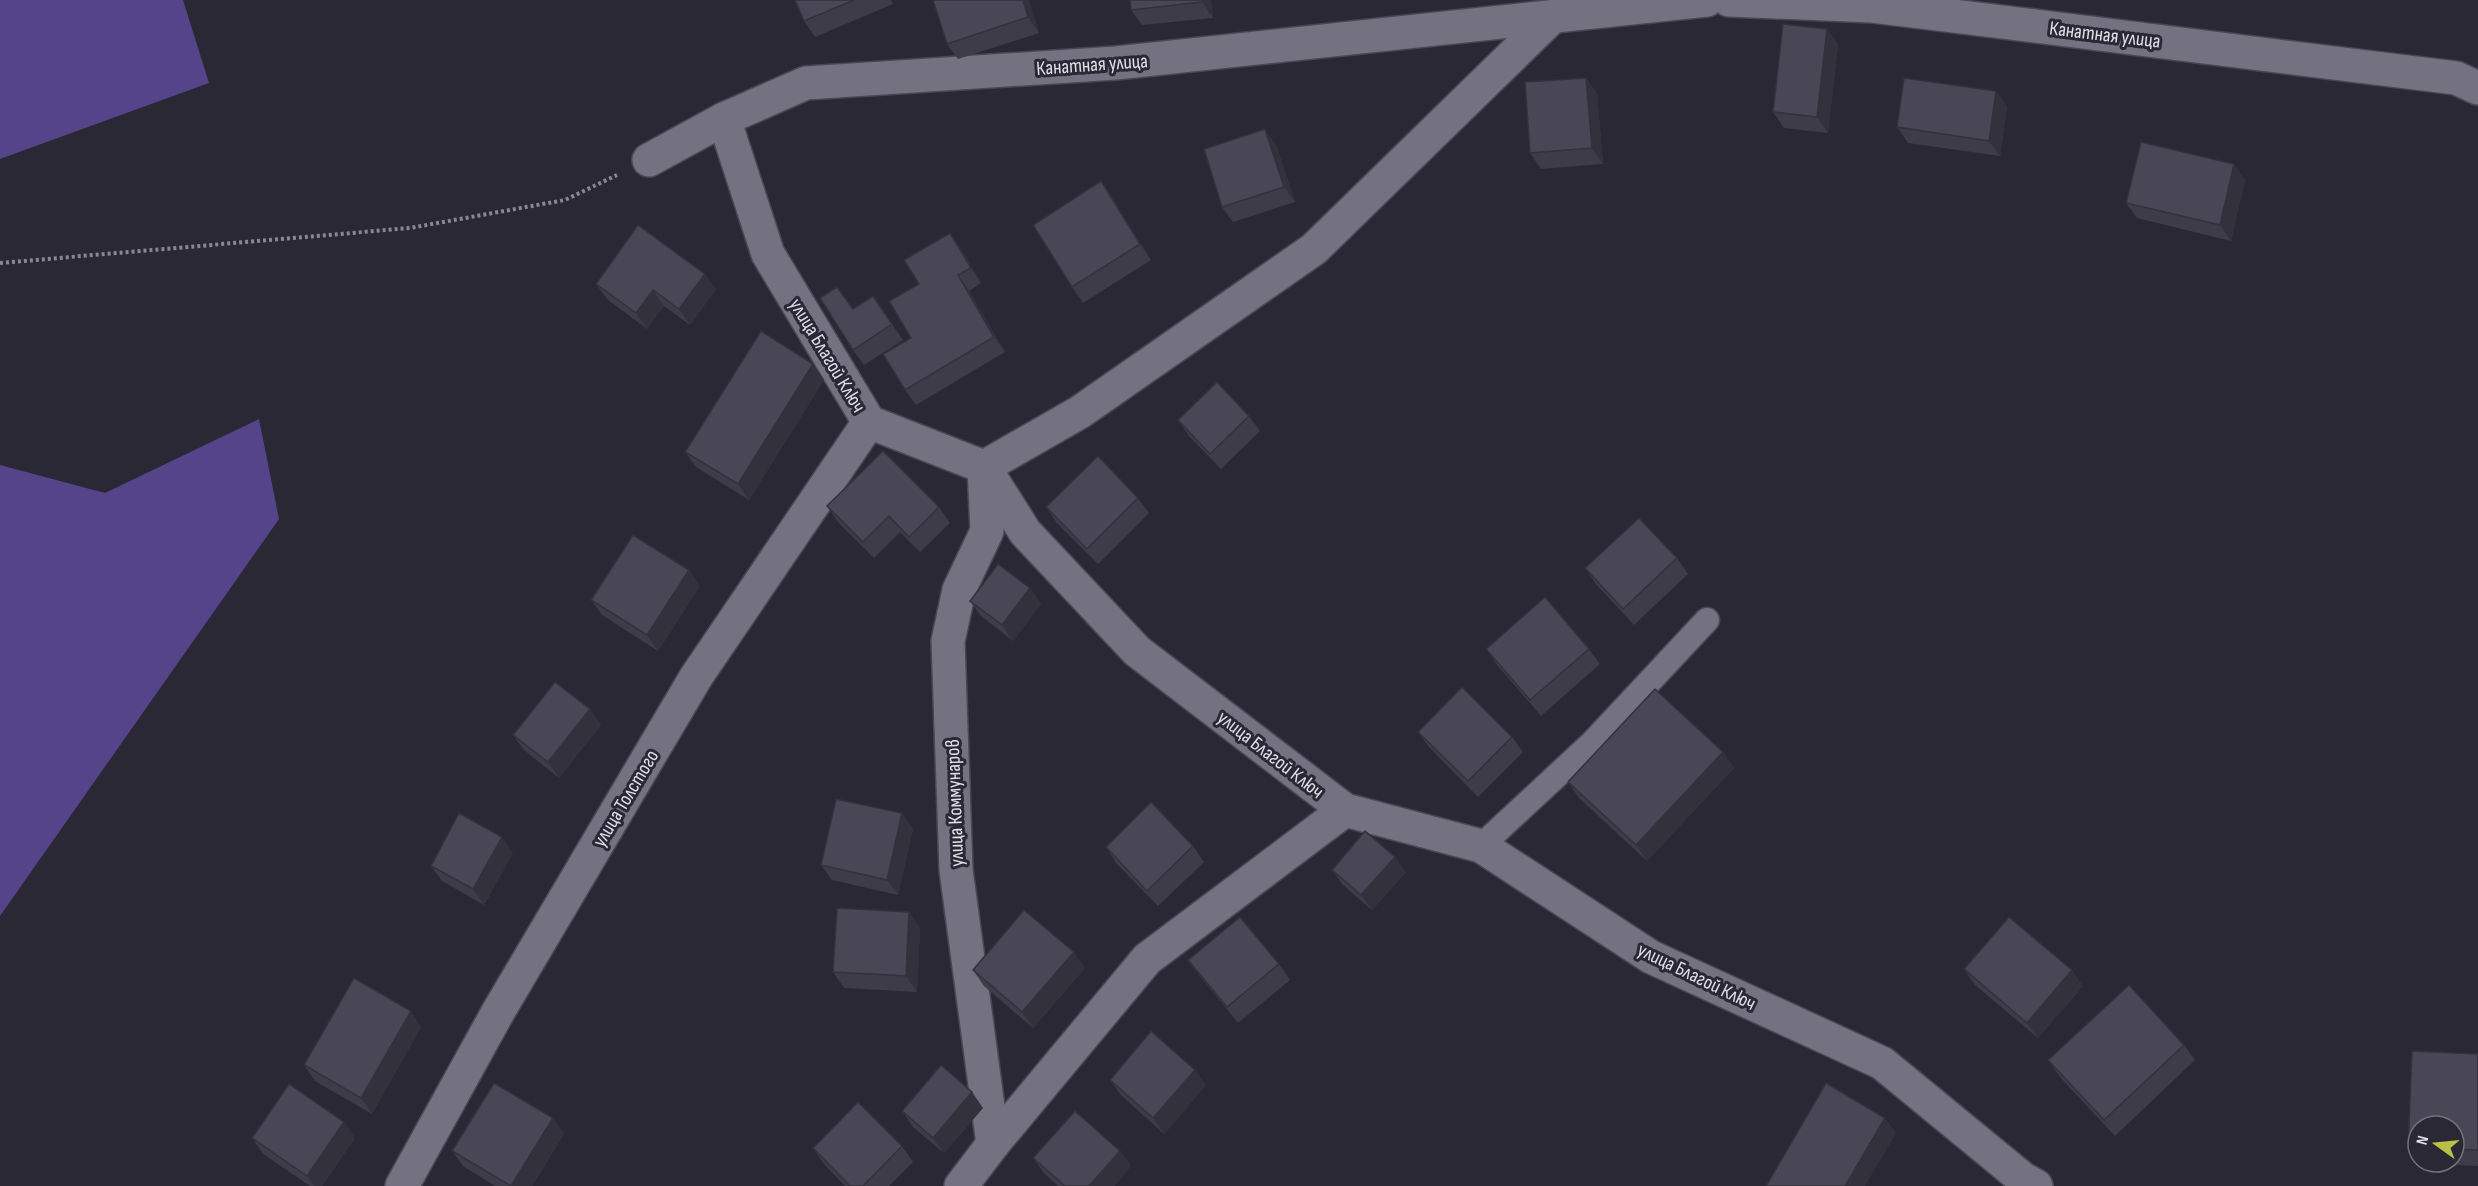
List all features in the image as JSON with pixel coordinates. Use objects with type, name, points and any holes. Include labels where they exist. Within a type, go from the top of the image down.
[{"type":"street","name":"Канатная улица","points":[[649,160],[724,119],[806,83],[1116,63],[1707,0]]},
{"type":"street","name":"Канатная улица","points":[[1729,0],[1872,6],[2456,78],[2478,88]]},
{"type":"street","points":[[984,467],[1080,412],[1314,249],[1552,17]]},
{"type":"street","name":"улица Благой Ключ","points":[[724,119],[768,254],[868,422],[984,467],[1025,532],[1137,651],[1345,810],[1481,846],[1651,957],[1882,1063],[2023,1184]]},
{"type":"street","name":"улица Толстого","points":[[402,1186],[498,1012],[696,677],[868,422]]},
{"type":"street","name":"улица Коммунаров","points":[[984,467],[987,531],[959,590],[948,641],[956,870],[993,1144]]},
{"type":"street","points":[[961,1186],[1147,958],[1345,810]]},
{"type":"lane","points":[[1481,846],[1593,742],[1707,620]]},
{"type":"path","points":[[0,263],[410,228],[565,200],[649,160]]},
{"type":"shaded area","points":[[0,0],[183,0],[209,83],[0,159]]},
{"type":"shaded area","points":[[259,419],[279,519],[0,916],[0,465],[105,493]]},
{"type":"building","points":[[795,0],[854,0],[804,21]]},
{"type":"building","points":[[933,0],[1023,0],[1028,17],[947,44]]},
{"type":"building","points":[[1130,0],[1202,0],[1202,2],[1131,10]]},
{"type":"building","points":[[1783,24],[1827,29],[1817,117],[1773,112]]},
{"type":"building","points":[[1586,78],[1592,148],[1530,153],[1525,82]]},
{"type":"building","points":[[1904,78],[1996,91],[1989,141],[1897,127]]},
{"type":"building","points":[[1265,129],[1284,187],[1222,207],[1204,149]]},
{"type":"building","points":[[2141,142],[2234,164],[2220,225],[2126,203]]},
{"type":"building","points":[[1101,181],[1140,244],[1072,287],[1033,225]]},
{"type":"building","points":[[638,225],[705,274],[679,309],[653,290],[636,313],[596,284]]},
{"type":"building","points":[[950,233],[971,268],[958,275],[994,337],[905,390],[883,354],[911,338],[889,301],[919,284],[904,260]]},
{"type":"building","points":[[837,287],[853,309],[873,296],[892,324],[853,350],[820,298]]},
{"type":"building","points":[[761,331],[813,364],[738,484],[685,452]]},
{"type":"building","points":[[1217,382],[1249,416],[1210,454],[1178,420]]},
{"type":"building","points":[[883,451],[939,507],[909,537],[889,516],[863,542],[827,506]]},
{"type":"building","points":[[1098,456],[1138,498],[1087,549],[1046,507]]},
{"type":"building","points":[[1639,518],[1677,558],[1623,609],[1585,568]]},
{"type":"building","points":[[633,535],[689,570],[647,635],[591,600]]},
{"type":"building","points":[[998,564],[1030,588],[1002,625],[970,601]]},
{"type":"building","points":[[1545,597],[1589,649],[1530,700],[1486,649]]},
{"type":"building","points":[[555,682],[590,709],[548,762],[513,735]]},
{"type":"building","points":[[1462,687],[1512,737],[1468,781],[1418,732]]},
{"type":"building","points":[[1655,689],[1723,752],[1636,845],[1568,782]]},
{"type":"building","points":[[836,799],[902,813],[887,880],[821,865]]},
{"type":"building","points":[[1151,802],[1193,846],[1147,891],[1106,847]]},
{"type":"building","points":[[459,813],[502,837],[473,889],[431,866]]},
{"type":"building","points":[[1365,831],[1395,857],[1361,895],[1332,870]]},
{"type":"building","points":[[837,908],[909,912],[906,976],[833,972]]},
{"type":"building","points":[[1024,910],[1074,952],[1022,1012],[973,970]]},
{"type":"building","points":[[1240,917],[1279,964],[1227,1007],[1188,960]]},
{"type":"building","points":[[2009,917],[2072,970],[2027,1023],[1964,969]]},
{"type":"building","points":[[354,978],[411,1011],[361,1098],[304,1065]]},
{"type":"building","points":[[2129,985],[2184,1045],[2104,1120],[2048,1060]]},
{"type":"building","points":[[1151,1031],[1195,1070],[1153,1118],[1110,1080]]},
{"type":"building","points":[[2412,1051],[2478,1054],[2478,1150],[2466,1150],[2466,1114],[2409,1114]]},
{"type":"building","points":[[941,1065],[972,1092],[933,1138],[902,1111]]},
{"type":"building","points":[[494,1083],[553,1118],[511,1186],[452,1151]]},
{"type":"building","points":[[1826,1083],[1885,1118],[1845,1186],[1766,1186]]},
{"type":"building","points":[[289,1084],[344,1122],[307,1176],[252,1138]]},
{"type":"building","points":[[858,1102],[902,1146],[863,1186],[850,1186],[813,1148]]},
{"type":"building","points":[[1075,1111],[1120,1151],[1089,1186],[1065,1186],[1033,1158]]}]
